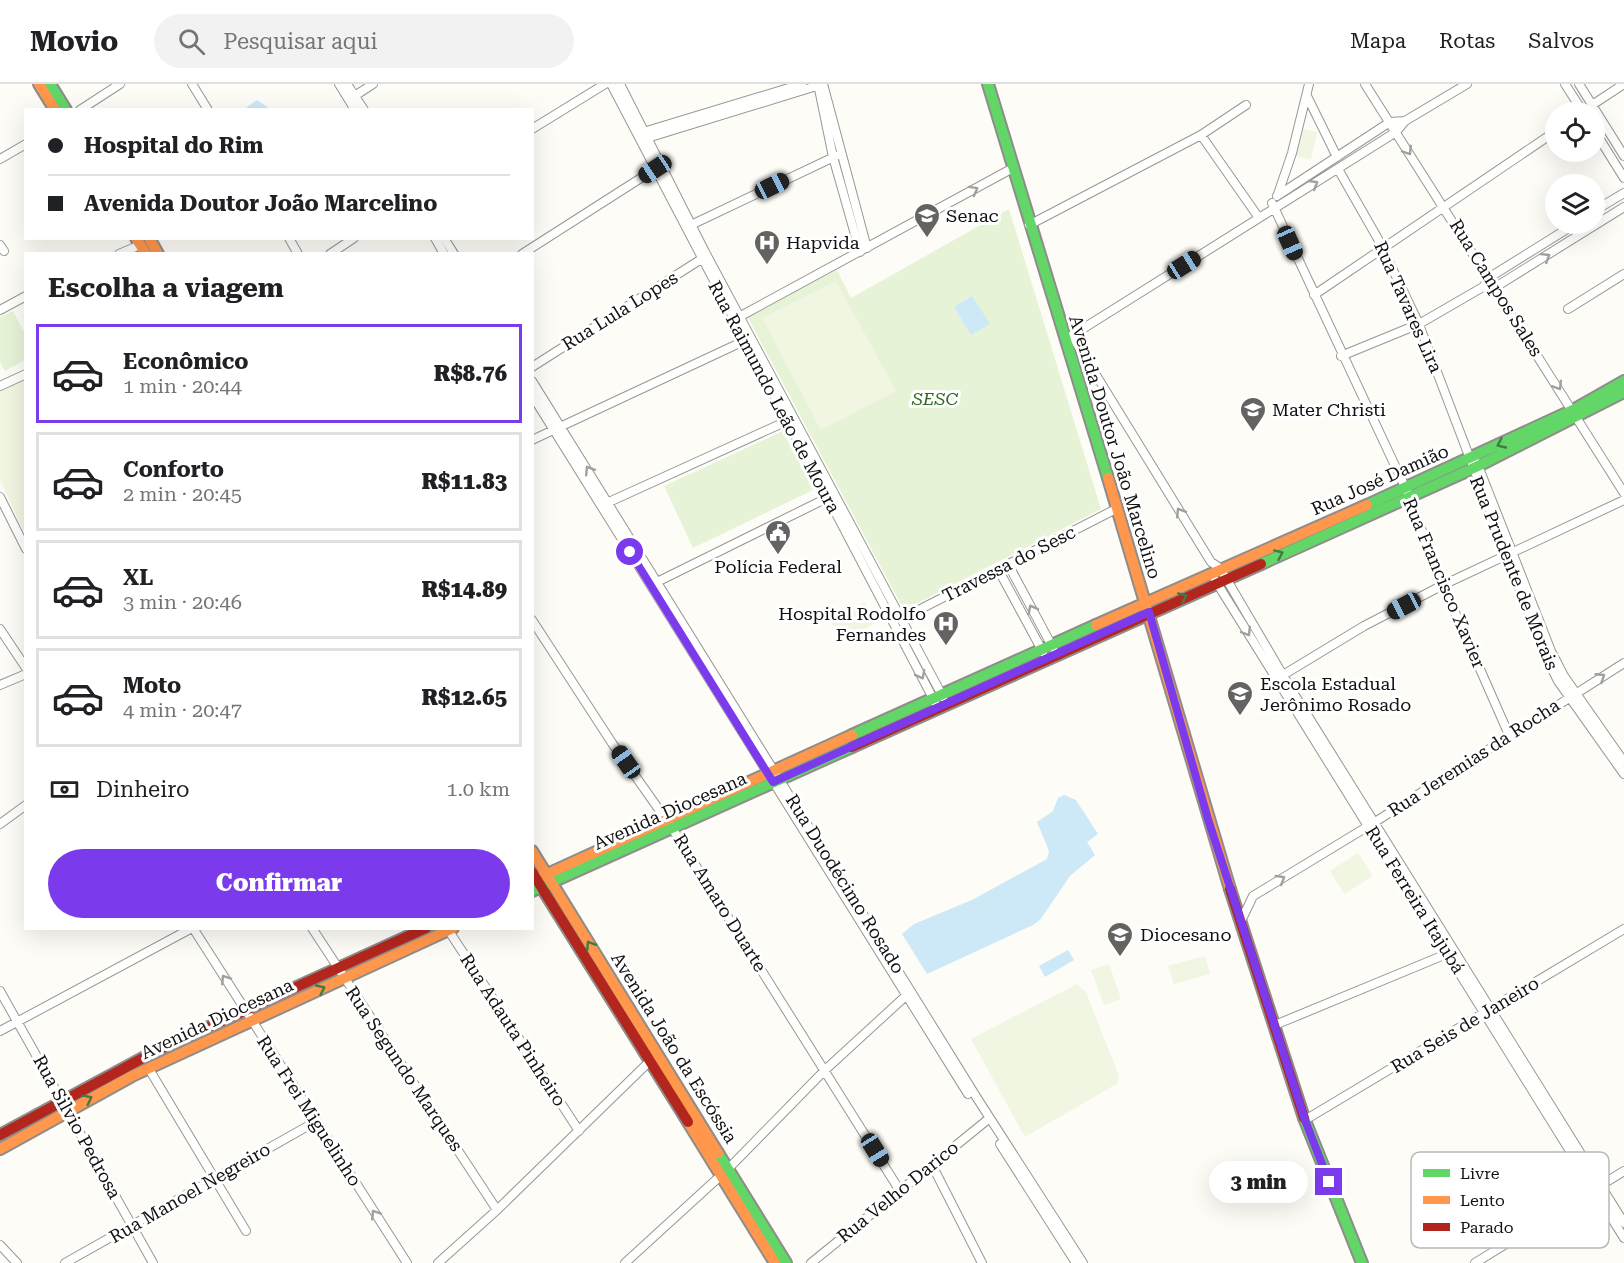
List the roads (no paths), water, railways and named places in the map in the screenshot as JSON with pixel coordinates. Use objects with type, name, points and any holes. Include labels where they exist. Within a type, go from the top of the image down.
[{"type":"street","points":[[39,84],[54,108]]},
{"type":"street","points":[[50,84],[65,108]]},
{"type":"street","points":[[83,108],[120,84]]},
{"type":"street","points":[[192,84],[207,108]]},
{"type":"street","points":[[339,84],[350,92],[362,108]]},
{"type":"street","points":[[350,92],[358,84]]},
{"type":"street","points":[[350,92],[374,84]]},
{"type":"street","points":[[534,128],[605,84]]},
{"type":"street","name":"Rua Raimundo Leão de Moura","points":[[611,84],[691,225],[704,258]]},
{"type":"street","name":"Rua Raimundo Leão de Moura","points":[[620,84],[655,169],[901,619],[940,701]]},
{"type":"street","points":[[642,136],[802,84]]},
{"type":"street","points":[[642,136],[821,84],[837,155],[863,250]]},
{"type":"street","name":"Avenida Doutor João Marcelino","points":[[987,84],[1029,225],[1068,338],[1208,819],[1305,1120],[1362,1263]]},
{"type":"street","points":[[1275,202],[1309,84]]},
{"type":"street","name":"Rua Campos Sales","points":[[1365,84],[1490,277],[1624,493]]},
{"type":"street","points":[[1275,202],[1338,169],[1396,132],[1406,121],[1467,84]]},
{"type":"street","points":[[1565,84],[1577,102]]},
{"type":"street","points":[[1579,84],[1590,102]]},
{"type":"street","points":[[1597,102],[1624,84]]},
{"type":"street","points":[[350,92],[354,108]]},
{"type":"street","points":[[1307,96],[1336,157]]},
{"type":"street","points":[[1029,225],[1202,135],[1246,105]]},
{"type":"street","points":[[1068,338],[1262,216],[1275,202],[1336,157],[1390,122],[1406,121]]},
{"type":"street","points":[[1605,126],[1624,156]]},
{"type":"street","points":[[1202,135],[1262,216]]},
{"type":"street","points":[[1314,295],[1545,138]]},
{"type":"street","points":[[0,159],[24,145]]},
{"type":"street","points":[[1605,148],[1624,178]]},
{"type":"street","points":[[691,225],[837,155]]},
{"type":"street","points":[[736,318],[1013,168]]},
{"type":"street","points":[[525,252],[655,169]]},
{"type":"street","name":"Rua Tavares Lira","points":[[1338,169],[1383,248],[1419,324],[1472,460]]},
{"type":"street","points":[[1605,204],[1624,193]]},
{"type":"street","name":"Rua Francisco Xavier","points":[[1275,202],[1341,356],[1407,492],[1443,585],[1509,735]]},
{"type":"street","points":[[1483,287],[1496,288],[1624,207]]},
{"type":"street","points":[[1341,356],[1419,324],[1483,287],[1490,277],[1559,234]]},
{"type":"street","points":[[333,252],[351,240]]},
{"type":"street","points":[[124,252],[143,244]]},
{"type":"street","name":"Rua Lula Lopes","points":[[534,366],[704,258]]},
{"type":"street","points":[[1568,309],[1624,274]]},
{"type":"street","points":[[0,310],[24,297]]},
{"type":"street","name":"Rua Raimundo Leão de Moura","points":[[736,318],[744,341],[827,498],[940,701]]},
{"type":"street","name":"Rua Ferreira Itajubá","points":[[1068,338],[1283,675],[1449,953],[1488,1011]]},
{"type":"street","points":[[534,439],[744,341]]},
{"type":"street","points":[[0,386],[24,375]]},
{"type":"street","name":"Rua José Damião","points":[[1575,413],[1624,381]]},
{"type":"street","name":"Rua Duodécimo Rosado","points":[[534,384],[986,1121],[1076,1263]]},
{"type":"street","name":"Rua José Damião","points":[[1147,607],[1217,573],[1407,492],[1472,460],[1624,392]]},
{"type":"street","name":"Rua Duodécimo Rosado","points":[[534,397],[559,428],[609,502],[659,581],[774,776]]},
{"type":"street","points":[[609,502],[787,421]]},
{"type":"street","name":"Rua Prudente de Morais","points":[[1472,460],[1510,556],[1544,653],[1624,774]]},
{"type":"street","points":[[0,497],[24,545]]},
{"type":"street","points":[[659,581],[827,498]]},
{"type":"street","points":[[1283,675],[1364,626],[1443,585],[1510,556],[1624,500]]},
{"type":"street","name":"Travessa do Sesc","points":[[901,619],[1116,509]]},
{"type":"street","points":[[1008,564],[1049,652]]},
{"type":"street","points":[[998,569],[1049,652]]},
{"type":"street","name":"Rua Ferreira Itajubá","points":[[1217,573],[1576,1152]]},
{"type":"street","name":"Avenida Diocesana","points":[[539,881],[1147,607]]},
{"type":"street","name":"Rua Amaro Duarte","points":[[534,623],[669,824],[900,1191]]},
{"type":"street","points":[[0,629],[24,666]]},
{"type":"street","name":"Rua Jeremias da Rocha","points":[[1242,919],[1253,896],[1372,824],[1624,663]]},
{"type":"street","points":[[0,685],[24,675]]},
{"type":"street","name":"Rua Prudente de Morais","points":[[1572,695],[1624,762]]},
{"type":"street","points":[[0,824],[24,806]]},
{"type":"street","name":"Avenida João da Escóssia","points":[[534,860],[539,881],[651,1060],[786,1263]]},
{"type":"street","name":"Avenida João da Escóssia","points":[[539,881],[725,1171],[776,1263]]},
{"type":"street","name":"Rua Seis de Janeiro","points":[[1305,1120],[1624,929]]},
{"type":"street","points":[[0,1031],[188,930]]},
{"type":"street","name":"Rua Frei Miguelinho","points":[[193,930],[408,1263]]},
{"type":"street","name":"Rua Segundo Marques","points":[[313,930],[497,1210]]},
{"type":"street","name":"Avenida Diocesana","points":[[0,1135],[60,1099],[127,1065],[422,930]]},
{"type":"street","name":"Avenida Diocesana","points":[[0,1149],[66,1110],[132,1076],[448,930]]},
{"type":"street","name":"Rua Adauta Pinheiro","points":[[451,930],[579,1131]]},
{"type":"street","points":[[1275,1025],[1449,953]]},
{"type":"street","name":"Rua Silvio Pedrosa","points":[[0,991],[153,1263]]},
{"type":"street","points":[[625,1263],[725,1171],[825,1070],[909,993]]},
{"type":"street","name":"Rua Duodécimo Rosado","points":[[909,993],[1083,1263]]},
{"type":"street","points":[[438,1263],[497,1210],[651,1060]]},
{"type":"street","points":[[127,1065],[132,1076]]},
{"type":"street","points":[[149,1069],[246,1231]]},
{"type":"street","name":"Rua Velho Darico","points":[[811,1263],[986,1121]]},
{"type":"street","name":"Rua Manoel Negreiro","points":[[65,1263],[133,1227],[214,1178],[315,1122]]},
{"type":"street","points":[[932,1165],[982,1263]]},
{"type":"street","points":[[1609,1180],[1624,1171]]},
{"type":"street","name":"Rua Ferreira Itajubá","points":[[1609,1202],[1624,1223]]},
{"type":"street","name":"Rua Ferreira Itajubá","points":[[1609,1209],[1624,1238]]},
{"type":"street","points":[[0,1245],[17,1263]]},
{"type":"street","points":[[1475,1263],[1499,1248]]},
{"type":"water","points":[[257,100],[269,108],[245,108]]},
{"type":"water","points":[[972,296],[990,324],[971,335],[954,307]]},
{"type":"water","points":[[1064,795],[1076,800],[1098,834],[1087,842],[1095,855],[1070,876],[1040,920],[1033,925],[927,974],[902,934],[914,924],[972,900],[1047,859],[1049,851],[1037,822],[1053,811],[1058,798]]},
{"type":"water","points":[[1068,950],[1074,960],[1045,977],[1039,966]]},
{"type":"place","name":"Senac","points":[[927,239]]},
{"type":"place","name":"Hapvida","points":[[767,266]]},
{"type":"place","name":"Mater Christi","points":[[1253,433]]},
{"type":"place","name":"Polícia Federal","points":[[778,556]]},
{"type":"place","name":"Hospital Rodolfo Fernandes","points":[[946,647]]},
{"type":"place","name":"Escola Estadual Jerônimo Rosado","points":[[1240,717]]},
{"type":"place","name":"Diocesano","points":[[1120,958]]},
{"type":"park label","name":"SESC","points":[[935,399]]}]
